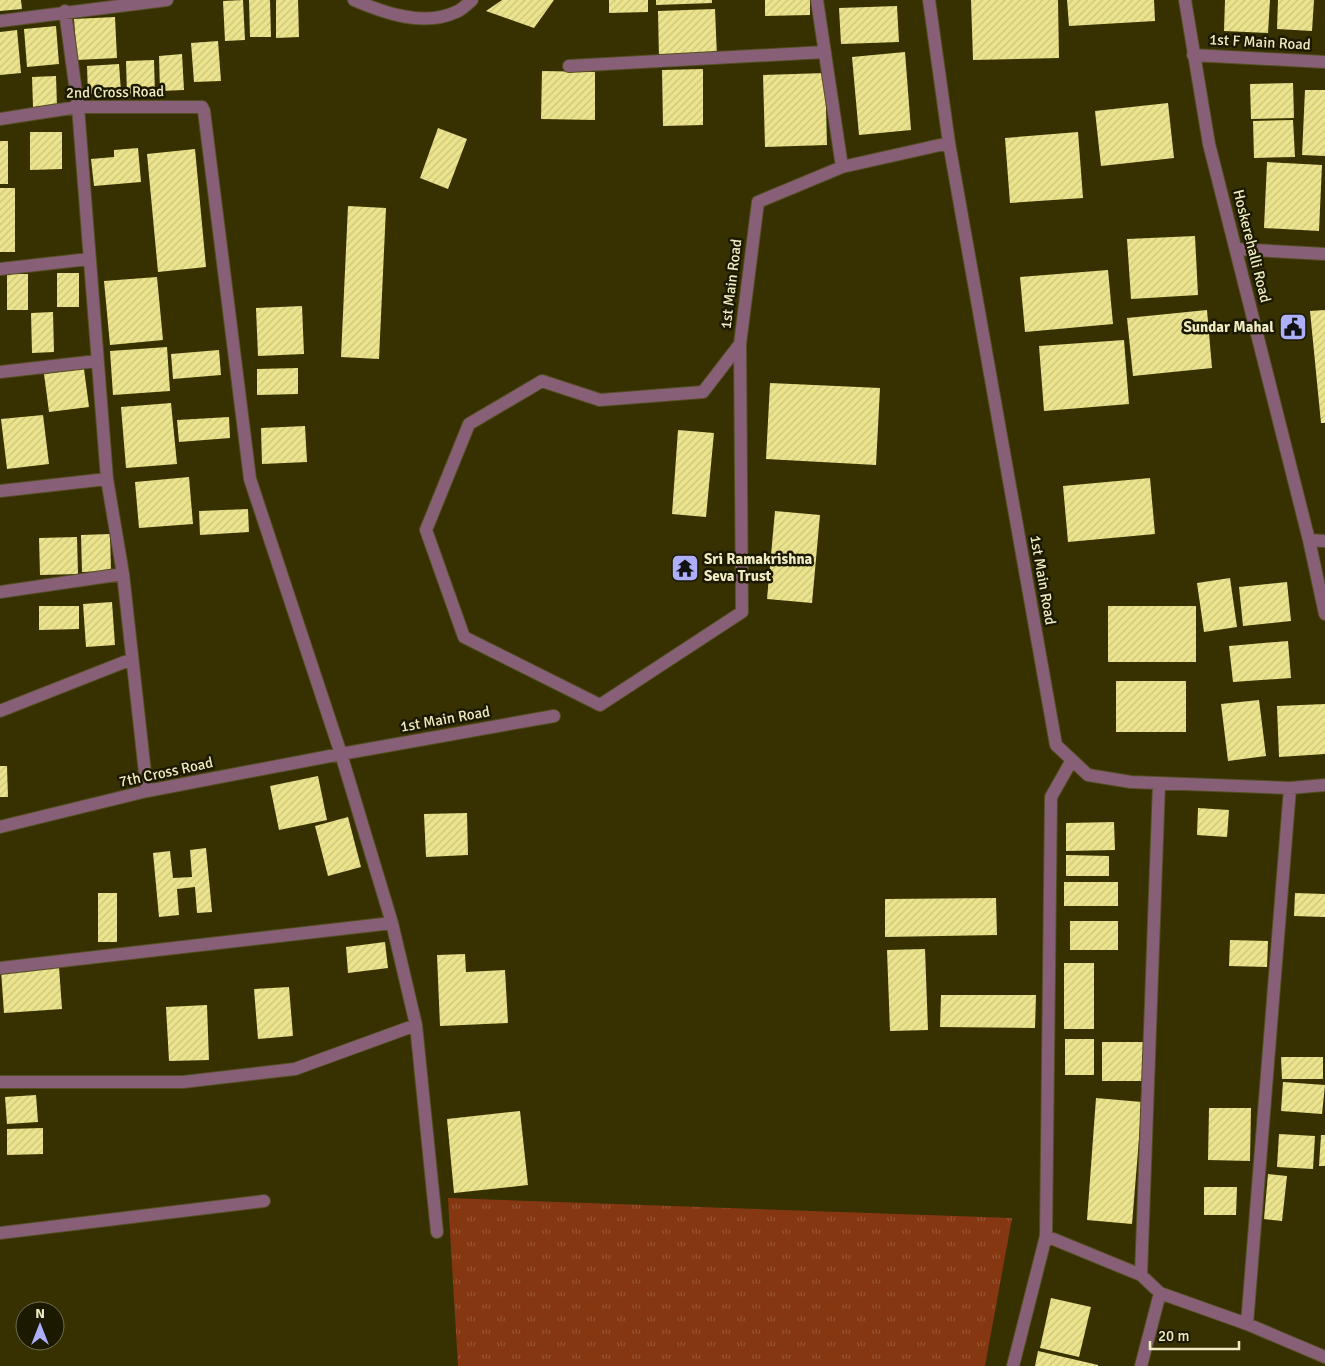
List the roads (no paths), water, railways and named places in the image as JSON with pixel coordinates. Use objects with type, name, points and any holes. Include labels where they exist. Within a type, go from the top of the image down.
[{"type":"street","points":[[0,21],[65,11],[167,0]]},
{"type":"street","points":[[354,0],[382,13],[432,19],[457,12],[472,0]]},
{"type":"street","points":[[817,0],[842,168]]},
{"type":"street","name":"1st Main Road","points":[[929,0],[949,143],[1056,745],[1088,775],[1159,784],[1290,788],[1325,785]]},
{"type":"street","name":"Hoskerehalli Road","points":[[1185,0],[1209,144],[1309,540],[1325,614]]},
{"type":"street","points":[[65,11],[78,107],[107,479],[123,574],[147,791]]},
{"type":"street","points":[[569,66],[825,52]]},
{"type":"street","name":"1st F Main Road","points":[[1194,55],[1325,62]]},
{"type":"street","name":"2nd Cross Road","points":[[0,119],[78,107],[202,107],[250,479],[341,754]]},
{"type":"street","name":"1st Main Road","points":[[740,344],[702,392],[600,400],[542,380],[469,424],[426,530],[464,637],[600,705],[742,612],[740,344],[758,202],[842,168],[949,143]]},
{"type":"street","points":[[1236,249],[1325,254]]},
{"type":"street","points":[[0,269],[89,259]]},
{"type":"street","points":[[0,372],[97,361]]},
{"type":"street","points":[[0,491],[107,479]]},
{"type":"street","points":[[1309,540],[1325,541]]},
{"type":"street","points":[[0,592],[123,574]]},
{"type":"street","points":[[0,710],[132,659]]},
{"type":"street","name":"1st Main Road","points":[[341,754],[554,716]]},
{"type":"street","points":[[341,754],[392,923],[416,1025],[438,1232]]},
{"type":"street","name":"7th Cross Road","points":[[0,827],[147,791],[341,754]]},
{"type":"street","points":[[1014,1366],[1046,1236],[1051,797],[1072,760]]},
{"type":"street","points":[[1141,1274],[1159,784]]},
{"type":"street","points":[[1247,1324],[1290,788]]},
{"type":"street","points":[[0,968],[392,923]]},
{"type":"street","points":[[0,1082],[183,1082],[295,1069],[416,1025]]},
{"type":"street","points":[[0,1232],[264,1200]]},
{"type":"street","points":[[1046,1236],[1141,1274],[1160,1293],[1247,1324],[1325,1357]]},
{"type":"street","points":[[1141,1366],[1160,1293]]},
{"type":"place","name":"Sundar Mahal","points":[[1293,327]]},
{"type":"place","name":"Sri Ramakrishna Seva Trust","points":[[685,568]]}]
